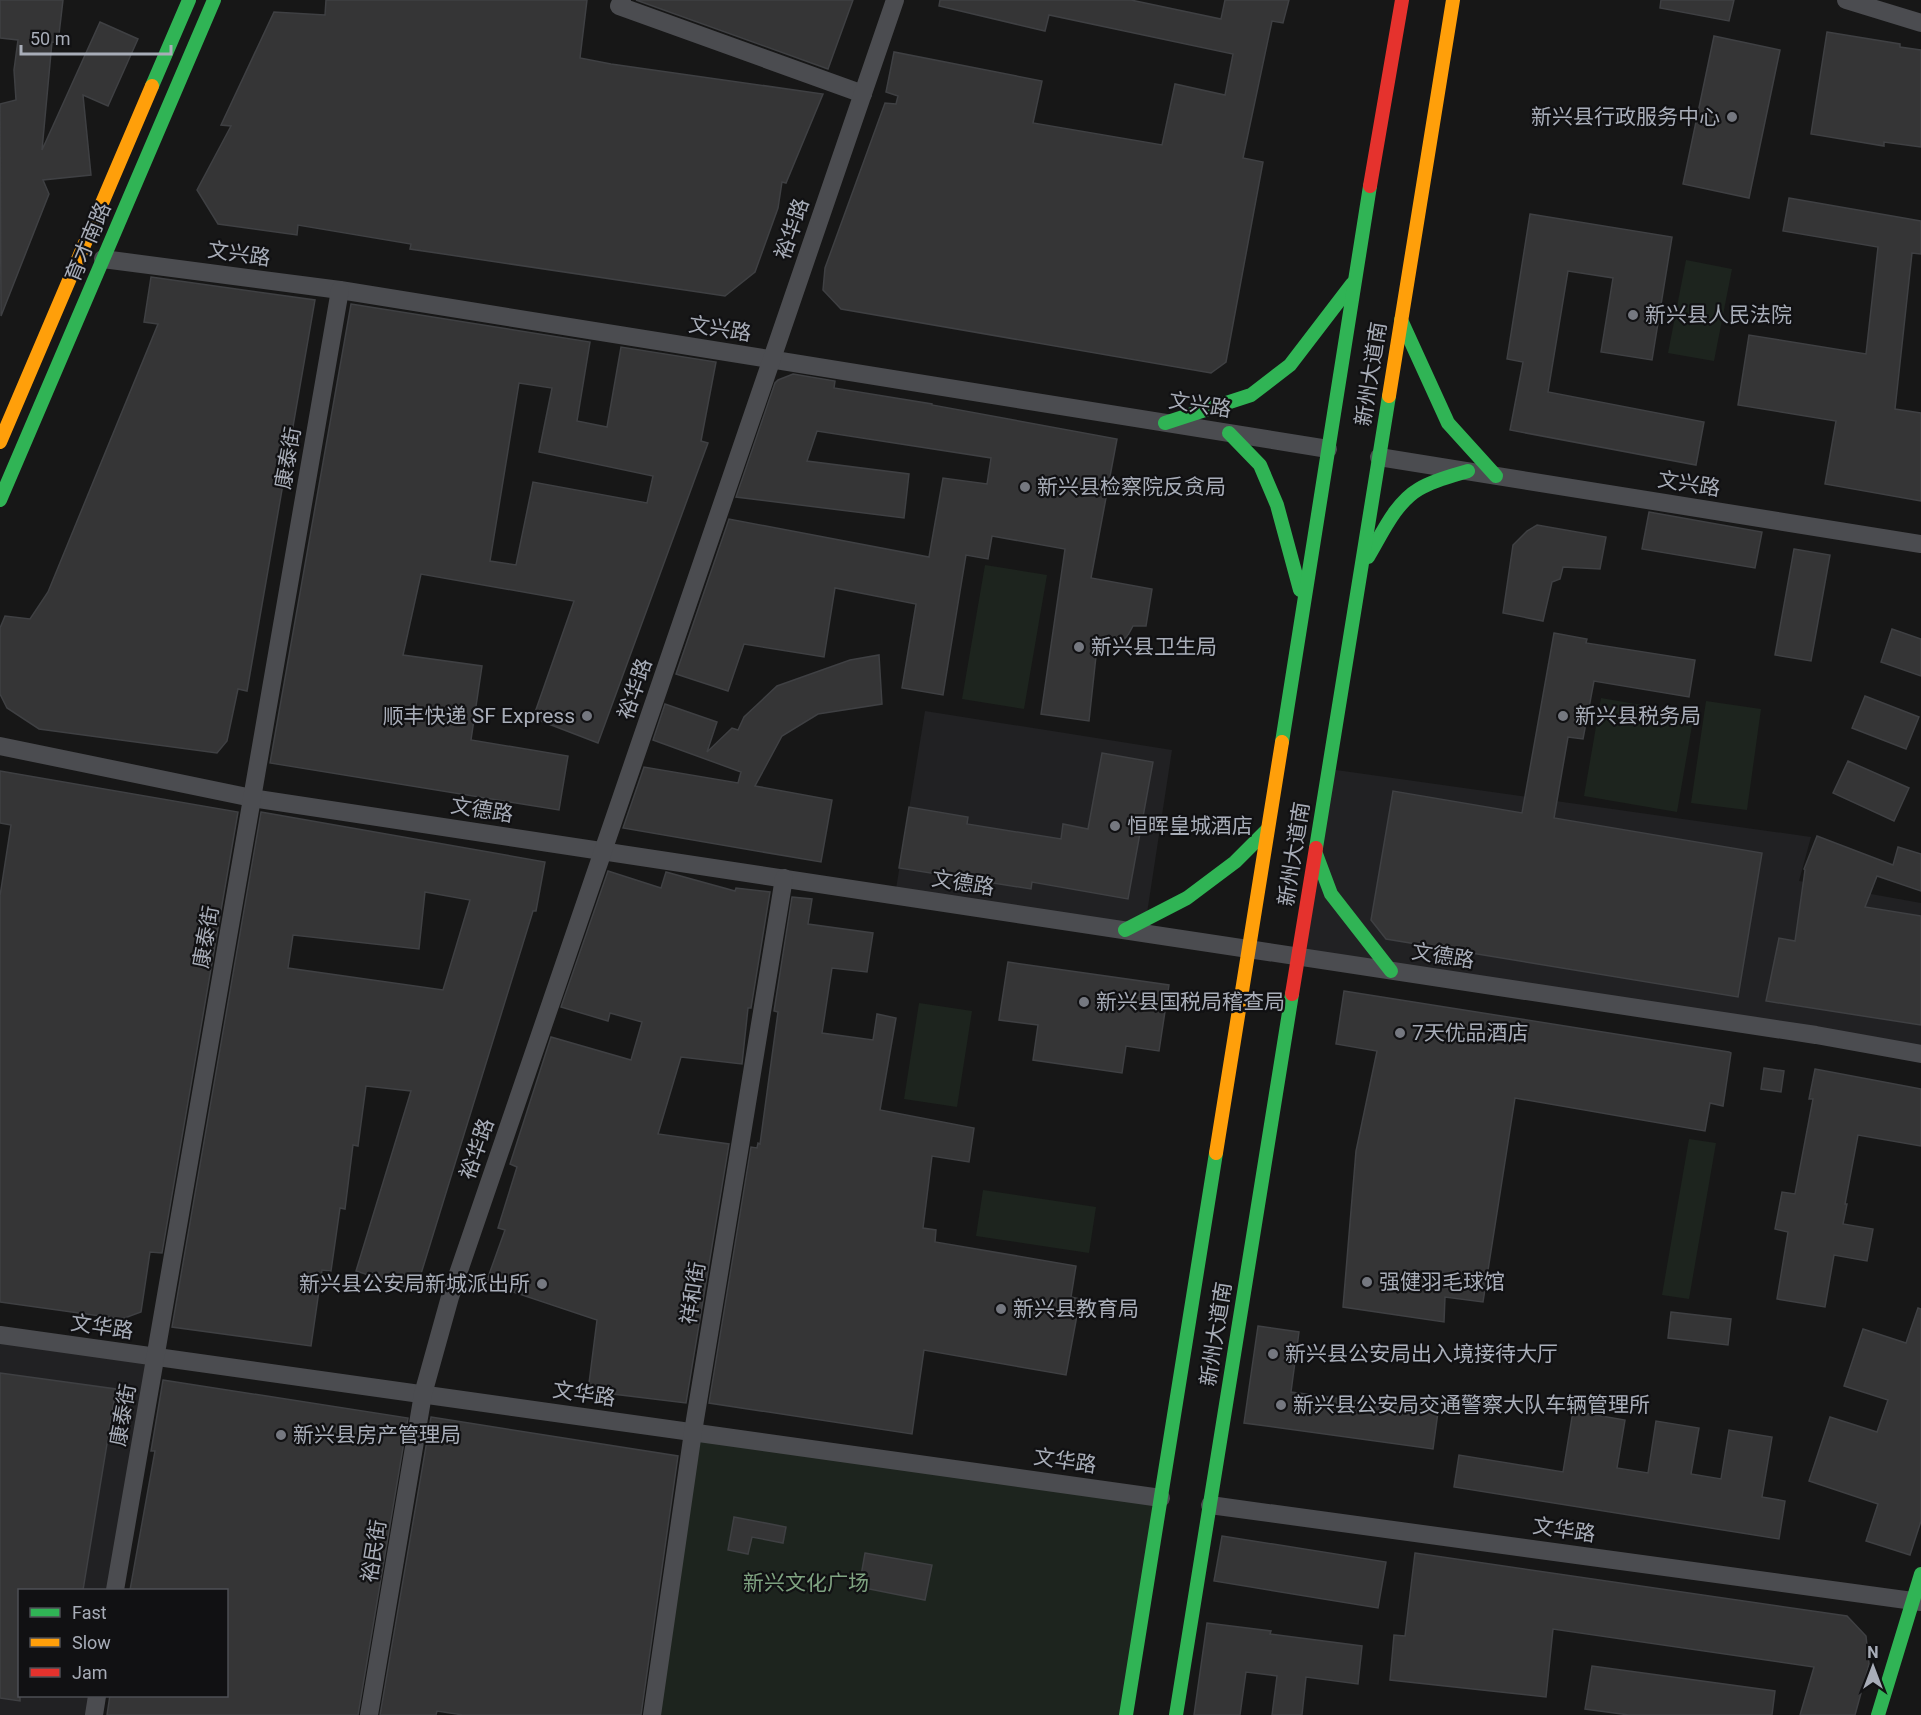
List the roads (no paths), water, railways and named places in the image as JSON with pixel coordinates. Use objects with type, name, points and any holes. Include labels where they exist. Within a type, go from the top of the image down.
[{"type":"main road","name":"育才南路","points":[[0,442],[189,0]]},
{"type":"main road","name":"育才南路","points":[[0,500],[214,0]]},
{"type":"main road","name":"新州大道南","points":[[1126,1715],[1402,0]]},
{"type":"main road","name":"新州大道南","points":[[1176,1715],[1453,0]]},
{"type":"main road","points":[[1386,22],[1393,45]]},
{"type":"main road","points":[[1165,423],[1251,395],[1290,365],[1355,281]]},
{"type":"main road","points":[[1401,320],[1448,423],[1496,476]]},
{"type":"main road","points":[[1229,433],[1260,465],[1277,505],[1304,602]]},
{"type":"main road","points":[[0,447],[22,449]]},
{"type":"main road","points":[[1361,569],[1410,494],[1432,482],[1468,471]]},
{"type":"main road","points":[[1125,930],[1187,898],[1235,862],[1268,830]]},
{"type":"main road","points":[[1315,852],[1331,894],[1391,970]]},
{"type":"main road","points":[[1878,1715],[1917,1602],[1921,1574]]},
{"type":"street","points":[[622,0],[619,6],[863,93]]},
{"type":"street","name":"裕华路","points":[[423,1394],[450,1297],[895,0]]},
{"type":"street","points":[[1846,0],[1921,23]]},
{"type":"street","name":"文兴路","points":[[103,259],[340,290],[1328,449]]},
{"type":"street","name":"康泰街","points":[[116,1589],[340,290]]},
{"type":"street","name":"文兴路","points":[[1379,457],[1921,544]]},
{"type":"street","name":"文德路","points":[[0,746],[252,798],[1816,1035],[1921,1054]]},
{"type":"street","name":"祥和街","points":[[652,1715],[693,1432],[784,878]]},
{"type":"street","name":"文华路","points":[[0,1335],[1161,1498]]},
{"type":"street","name":"裕民街","points":[[369,1715],[423,1394]]},
{"type":"street","name":"文华路","points":[[1210,1504],[1917,1602]]},
{"type":"street","points":[[94,1715],[97,1697]]},
{"type":"place","name":"新兴县行政服务中心","points":[[1732,117]]},
{"type":"place","name":"新兴县人民法院","points":[[1633,315]]},
{"type":"place","name":"新兴县检察院反贪局","points":[[1025,487]]},
{"type":"place","name":"新兴县卫生局","points":[[1079,647]]},
{"type":"place","name":"顺丰快递 SF Express","points":[[587,716]]},
{"type":"place","name":"新兴县税务局","points":[[1563,716]]},
{"type":"place","name":"恒晖皇城酒店","points":[[1115,826]]},
{"type":"place","name":"新兴县国税局稽查局","points":[[1084,1002]]},
{"type":"place","name":"7天优品酒店","points":[[1400,1033]]},
{"type":"place","name":"强健羽毛球馆","points":[[1367,1282]]},
{"type":"place","name":"新兴县公安局新城派出所","points":[[542,1284]]},
{"type":"place","name":"新兴县教育局","points":[[1001,1309]]},
{"type":"place","name":"新兴县公安局出入境接待大厅","points":[[1273,1354]]},
{"type":"place","name":"新兴县公安局交通警察大队车辆管理所","points":[[1281,1405]]},
{"type":"place","name":"新兴县房产管理局","points":[[281,1435]]},
{"type":"park label","name":"新兴文化广场","points":[[806,1583]]}]
